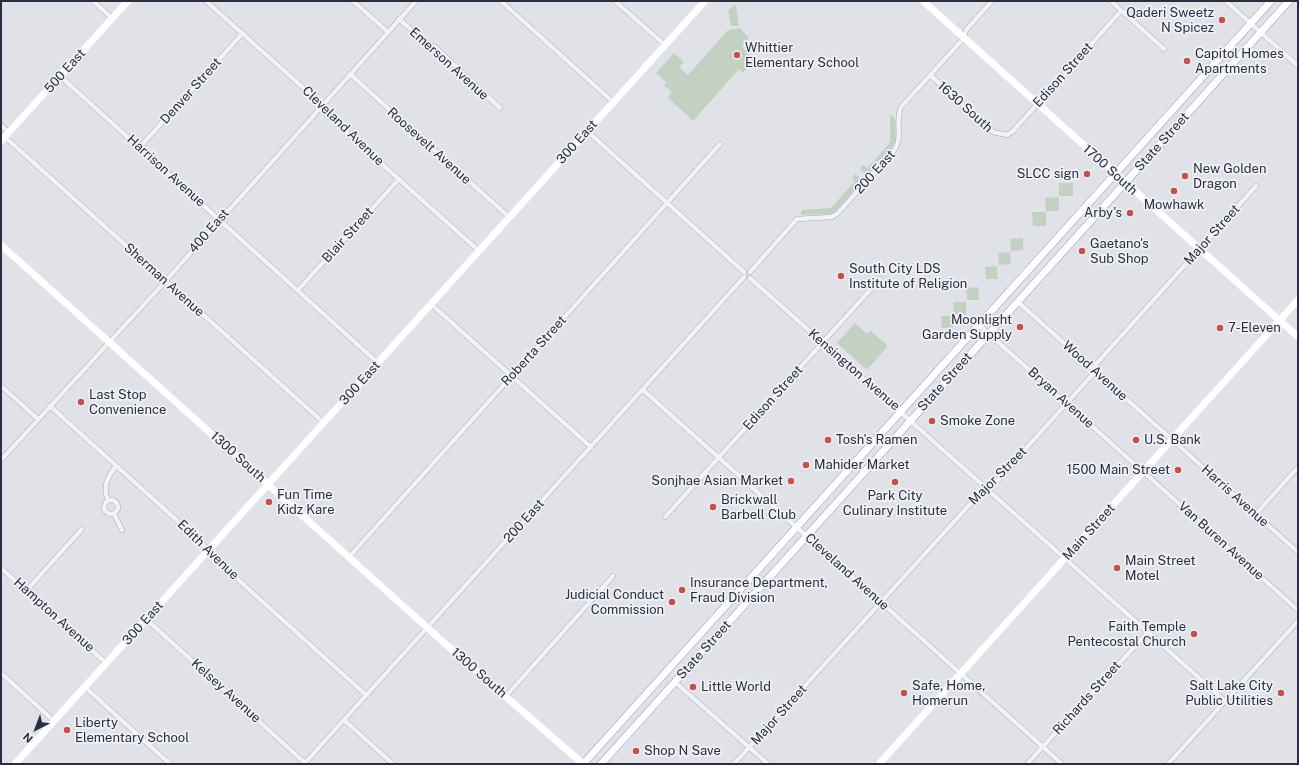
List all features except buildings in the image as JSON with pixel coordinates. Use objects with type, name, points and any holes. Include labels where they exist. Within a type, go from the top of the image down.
[{"type":"main road","name":"500 East","points":[[5,137],[128,1]]},
{"type":"main road","name":"300 East","points":[[15,764],[705,1]]},
{"type":"main road","name":"1700 South","points":[[923,1],[1298,337]]},
{"type":"main road","name":"State Street","points":[[583,764],[1271,1]]},
{"type":"main road","name":"State Street","points":[[601,764],[1289,1]]},
{"type":"main road","name":"1300 South","points":[[1,245],[427,628],[583,764]]},
{"type":"main road","name":"Main Street","points":[[880,764],[1298,300]]},
{"type":"street","points":[[93,1],[112,18]]},
{"type":"street","name":"Cleveland Avenue","points":[[206,1],[317,100],[326,114],[479,251]]},
{"type":"street","name":"Emerson Avenue","points":[[353,1],[388,32]]},
{"type":"street","name":"400 East","points":[[1,460],[165,281],[416,1]]},
{"type":"street","points":[[501,1],[613,102]]},
{"type":"street","points":[[615,1],[665,45]]},
{"type":"street","name":"200 East","points":[[750,272],[797,219],[832,217],[838,213],[897,148],[899,137],[898,113],[901,107],[964,38],[966,30],[992,1]]},
{"type":"street","points":[[1111,1],[1164,49]]},
{"type":"street","points":[[1226,1],[1298,66]]},
{"type":"street","name":"Edison Street","points":[[1002,136],[1013,131],[1121,10]]},
{"type":"street","name":"Emerson Avenue","points":[[399,19],[426,43],[434,47],[500,108]]},
{"type":"street","name":"Denver Street","points":[[140,148],[242,34]]},
{"type":"street","name":"Roosevelt Avenue","points":[[350,74],[509,218]]},
{"type":"street","name":"1630 South","points":[[930,75],[993,132],[1002,136]]},
{"type":"street","name":"Harrison Avenue","points":[[60,76],[378,362]]},
{"type":"street","name":"Sherman Avenue","points":[[1,125],[5,137],[324,423]]},
{"type":"street","points":[[587,131],[744,275],[750,278],[750,272],[744,275]]},
{"type":"street","name":"Roberta Street","points":[[349,557],[720,144]]},
{"type":"street","name":"Blair Street","points":[[298,290],[399,179]]},
{"type":"street","name":"Major Street","points":[[734,764],[981,492],[994,484],[1092,375],[1096,364],[1256,186]]},
{"type":"street","name":"200 East","points":[[305,763],[643,390],[744,275]]},
{"type":"street","name":"Kensington Avenue","points":[[750,278],[1225,701]]},
{"type":"street","name":"Edison Street","points":[[665,517],[880,279]]},
{"type":"street","name":"Wood Avenue","points":[[1018,302],[1172,440]]},
{"type":"street","points":[[431,304],[591,447]]},
{"type":"street","name":"Bryan Avenue","points":[[979,325],[1143,472]]},
{"type":"street","points":[[1,386],[38,419]]},
{"type":"street","name":"Cleveland Avenue","points":[[643,390],[1062,764]]},
{"type":"street","name":"Edith Avenue","points":[[50,406],[202,543],[215,559],[366,695]]},
{"type":"street","name":"Harris Avenue","points":[[1172,440],[1298,552]]},
{"type":"street","points":[[108,500],[113,500],[117,503],[118,510],[114,514],[107,514],[104,510],[104,506],[108,500],[105,487],[116,466]]},
{"type":"street","points":[[1256,514],[1298,467]]},
{"type":"street","name":"Van Buren Avenue","points":[[1143,472],[1298,610]]},
{"type":"street","points":[[114,514],[122,530]]},
{"type":"street","points":[[26,591],[82,529]]},
{"type":"street","name":"Hampton Avenue","points":[[1,568],[106,663]]},
{"type":"street","points":[[506,696],[613,576]]},
{"type":"street","name":"Kelsey Avenue","points":[[146,619],[305,763]]},
{"type":"street","points":[[1168,764],[1298,620]]},
{"type":"street","name":"Richards Street","points":[[1027,764],[1148,632]]},
{"type":"street","points":[[1,673],[54,721]]},
{"type":"street","points":[[675,682],[768,764]]},
{"type":"street","points":[[85,687],[170,764]]},
{"type":"street","points":[[344,720],[392,764]]},
{"type":"green space","points":[[733,5],[736,6],[739,26],[731,26],[728,11]]},
{"type":"green space","points":[[740,28],[749,38],[742,47],[755,60],[743,73],[739,69],[693,121],[668,98],[672,92],[664,85],[666,82],[656,73],[674,53],[684,62],[679,67],[688,75],[728,30]]},
{"type":"green space","points":[[890,115],[895,118],[896,142],[867,176],[860,169],[863,165],[867,168],[890,143]]},
{"type":"green space","points":[[855,174],[863,181],[835,212],[830,214],[801,215],[801,211],[803,210],[831,208],[855,181],[852,178]]},
{"type":"green space","points":[[1059,183],[1073,183],[1073,196],[1059,196]]},
{"type":"green space","points":[[1059,197],[1059,211],[1046,211],[1045,198]]},
{"type":"green space","points":[[1032,212],[1046,212],[1046,226],[1033,226]]},
{"type":"green space","points":[[1023,238],[1023,250],[1011,251],[1010,239]]},
{"type":"green space","points":[[1010,252],[1011,264],[999,265],[998,253]]},
{"type":"green space","points":[[997,266],[998,279],[986,279],[985,267]]},
{"type":"green space","points":[[978,287],[979,300],[967,300],[966,288]]},
{"type":"green space","points":[[953,302],[966,302],[966,314],[954,314]]},
{"type":"green space","points":[[941,316],[953,316],[953,328],[942,328]]},
{"type":"green space","points":[[855,323],[867,334],[871,331],[888,346],[867,370],[837,343]]},
{"type":"place","name":"Qaderi Sweetz N Spicez","points":[[1222,20]]},
{"type":"place","name":"Whittier Elementary School","points":[[737,55]]},
{"type":"place","name":"Capitol Homes Apartments","points":[[1187,61]]},
{"type":"place","name":"SLCC sign","points":[[1087,174]]},
{"type":"place","name":"New Golden Dragon","points":[[1185,176]]},
{"type":"place","name":"Mowhawk","points":[[1174,191]]},
{"type":"place","name":"Arby's","points":[[1130,213]]},
{"type":"place","name":"Gaetano's Sub Shop","points":[[1082,251]]},
{"type":"place","name":"South City LDS Institute of Religion","points":[[841,276]]},
{"type":"place","name":"Moonlight Garden Supply","points":[[1020,327]]},
{"type":"place","name":"7-Eleven","points":[[1220,328]]},
{"type":"place","name":"Last Stop Convenience","points":[[81,402]]},
{"type":"place","name":"Smoke Zone","points":[[932,421]]},
{"type":"place","name":"Tosh's Ramen","points":[[828,440]]},
{"type":"place","name":"U.S. Bank","points":[[1136,440]]},
{"type":"place","name":"Mahider Market","points":[[806,465]]},
{"type":"place","name":"1500 Main Street","points":[[1178,470]]},
{"type":"place","name":"Sonjhae Asian Market","points":[[791,481]]},
{"type":"place","name":"Park City Culinary Institute","points":[[895,482]]},
{"type":"place","name":"Fun Time Kidz Kare","points":[[269,502]]},
{"type":"place","name":"Brickwall Barbell Club","points":[[713,507]]},
{"type":"place","name":"Main Street Motel","points":[[1117,568]]},
{"type":"place","name":"Insurance Department, Fraud Division","points":[[682,590]]},
{"type":"place","name":"Judicial Conduct Commission","points":[[672,602]]},
{"type":"place","name":"Faith Temple Pentecostal Church","points":[[1194,634]]},
{"type":"place","name":"Little World","points":[[693,687]]},
{"type":"place","name":"Safe, Home, Homerun","points":[[904,693]]},
{"type":"place","name":"Salt Lake City Public Utilities","points":[[1281,693]]},
{"type":"place","name":"Liberty Elementary School","points":[[67,730]]},
{"type":"place","name":"Shop N Save","points":[[636,751]]}]
